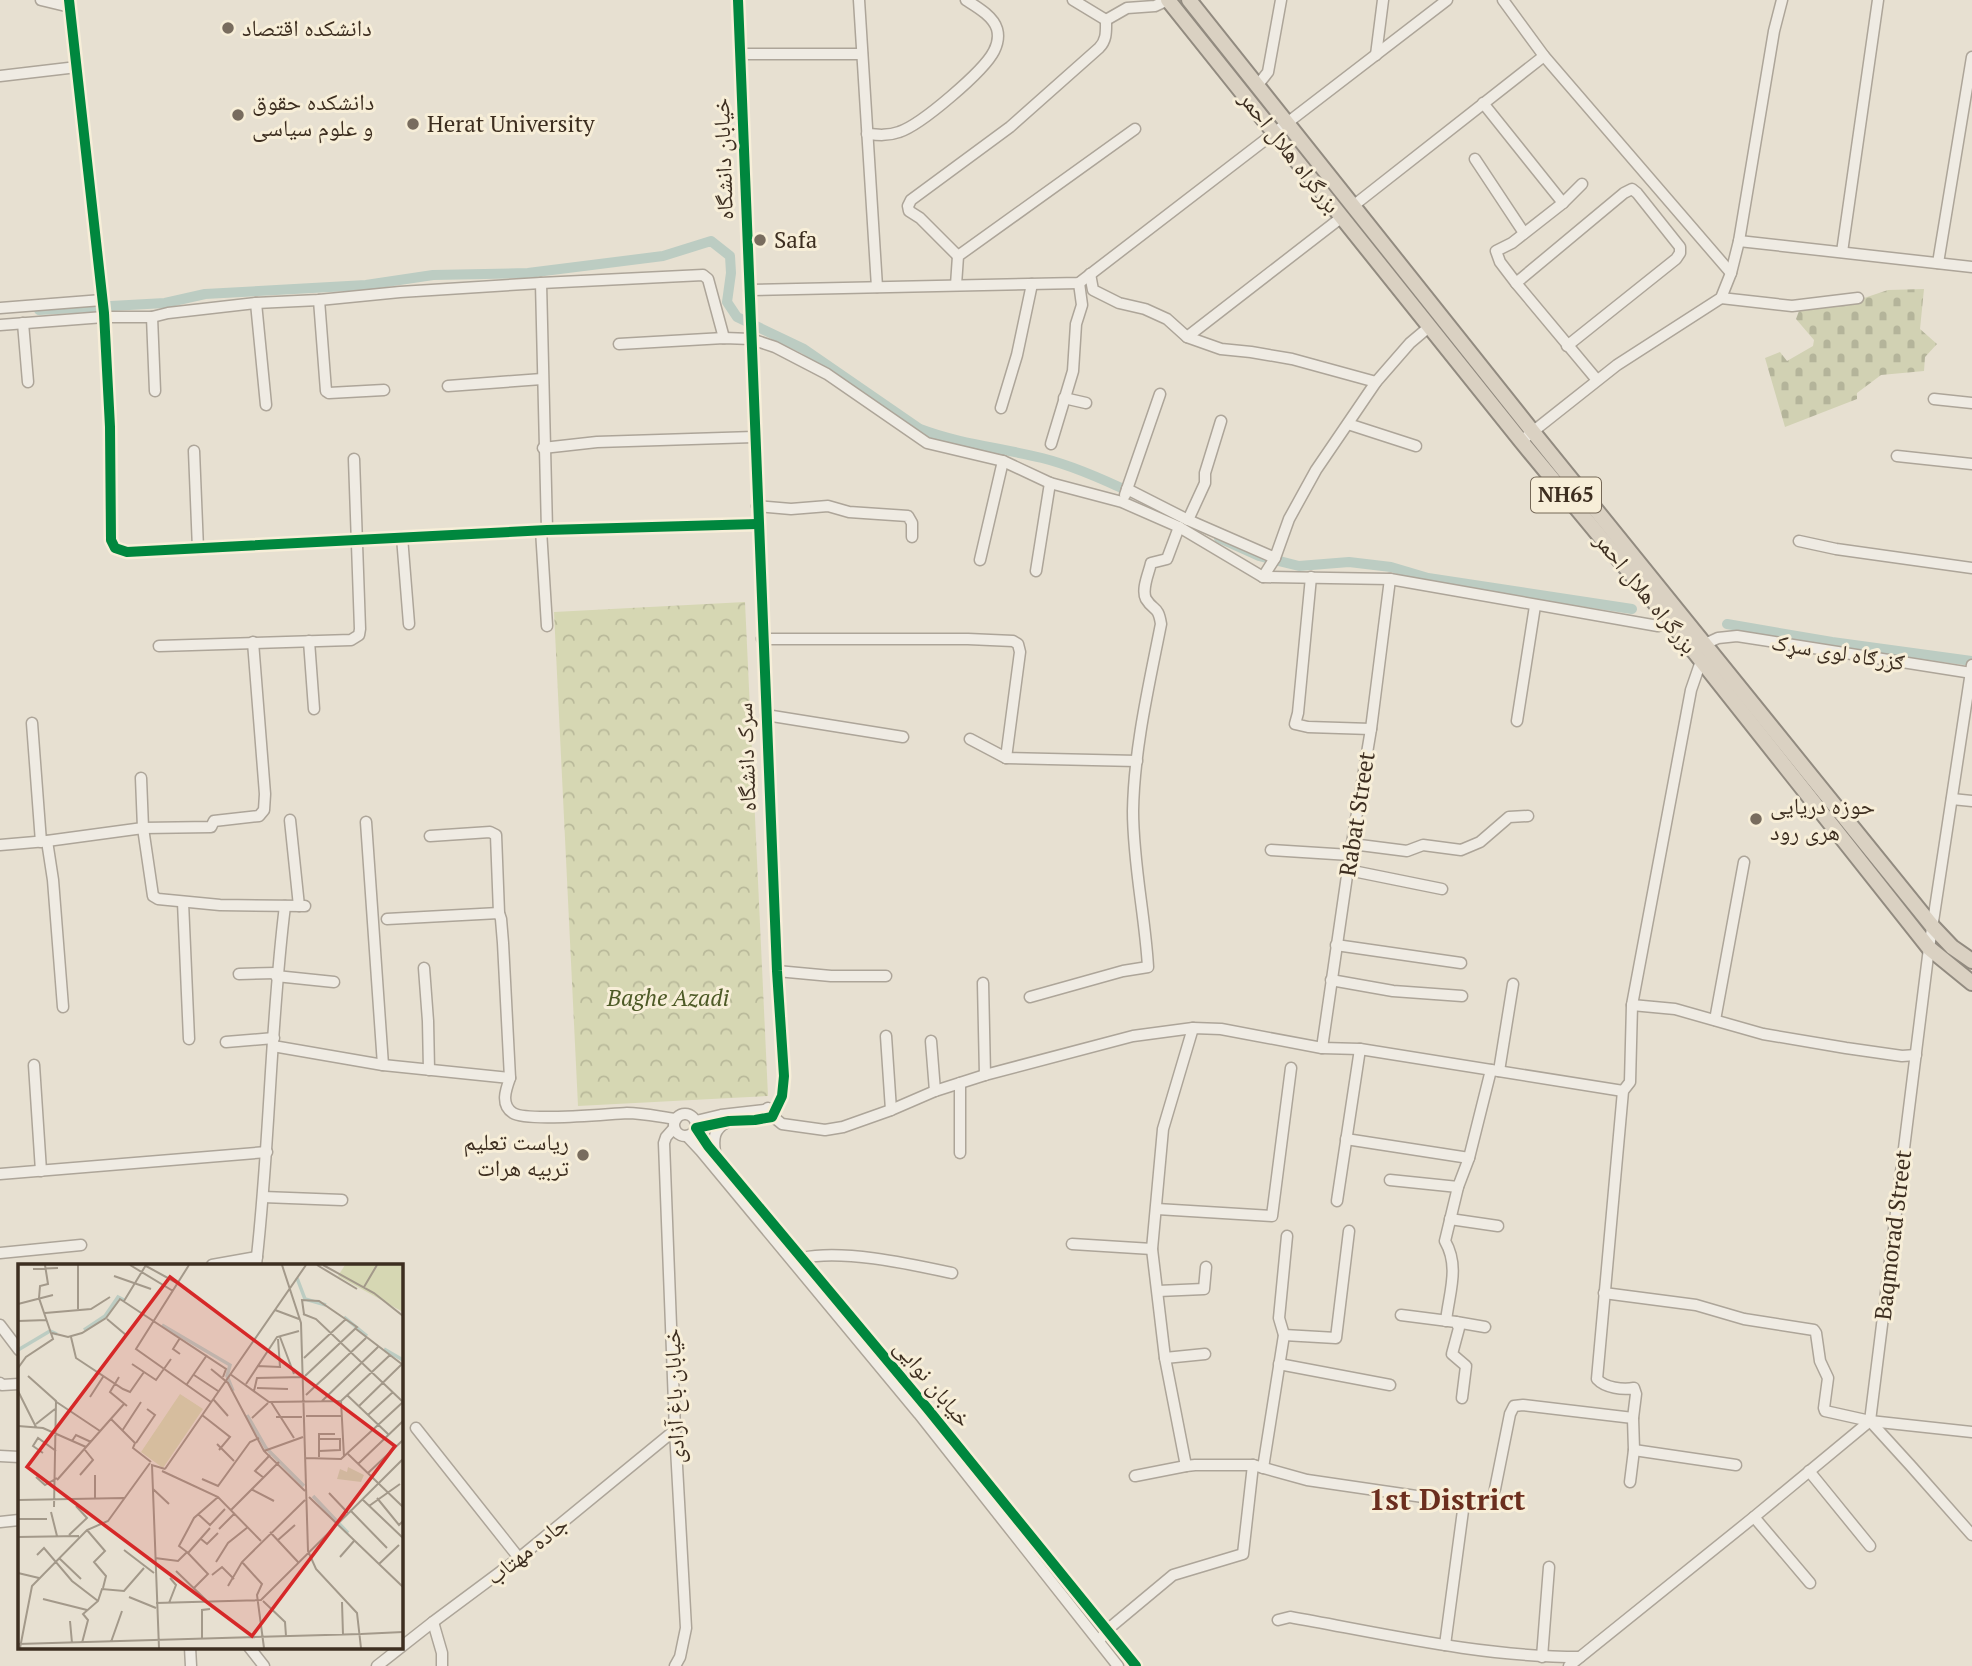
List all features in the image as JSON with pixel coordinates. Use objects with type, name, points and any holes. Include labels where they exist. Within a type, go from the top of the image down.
[{"type":"highway","name":"بزرگراه هلال احمر","points":[[1168,0],[1353,206],[1527,437],[1929,948],[1972,983]]},
{"type":"highway","name":"بزرگراه هلال احمر","points":[[1189,0],[1257,86],[1342,217],[1429,327],[1705,644],[1933,927],[1952,947],[1972,961]]},
{"type":"street","points":[[41,0],[70,3],[104,315],[110,427],[111,540],[116,548],[127,552],[544,530],[757,524]]},
{"type":"street","name":"خیابان دانشگاه","points":[[738,0],[751,316]]},
{"type":"street","points":[[859,0],[877,287]]},
{"type":"street","points":[[867,134],[882,136],[901,132],[914,124],[971,80],[994,51],[998,37],[997,27],[989,16],[966,0]]},
{"type":"street","points":[[1073,0],[1106,20]]},
{"type":"street","points":[[1106,20],[1126,4],[1155,6],[1168,0]]},
{"type":"street","points":[[1257,86],[1268,72],[1281,0]]},
{"type":"street","points":[[1376,55],[1383,0]]},
{"type":"street","points":[[749,290],[1079,283],[1447,0]]},
{"type":"street","points":[[1503,0],[1544,56],[1731,273]]},
{"type":"street","points":[[1527,437],[1617,365],[1721,298],[1739,241],[1774,31],[1782,0]]},
{"type":"street","points":[[1842,252],[1878,0]]},
{"type":"street","points":[[956,285],[958,256],[920,218],[909,211],[911,200],[1010,127],[1099,48],[1106,37],[1106,20]]},
{"type":"street","points":[[740,54],[862,54]]},
{"type":"street","points":[[1353,206],[1544,56]]},
{"type":"street","points":[[1938,263],[1972,57]]},
{"type":"street","points":[[0,76],[77,67]]},
{"type":"street","points":[[1483,103],[1563,203]]},
{"type":"street","points":[[958,256],[1135,129]]},
{"type":"street","points":[[1475,159],[1524,233]]},
{"type":"street","points":[[1582,184],[1563,203],[1512,243],[1496,251],[1500,262],[1516,283],[1597,380]]},
{"type":"street","points":[[1516,283],[1624,192],[1632,189],[1637,193],[1680,247],[1680,253],[1567,346]]},
{"type":"street","points":[[1187,337],[1342,217]]},
{"type":"street","points":[[1739,241],[1972,267]]},
{"type":"street","points":[[1090,274],[1093,290],[1119,303],[1145,309],[1167,320],[1187,337],[1221,349],[1292,359],[1376,382]]},
{"type":"street","points":[[0,325],[104,315],[152,317],[256,303],[400,292],[703,275],[708,279],[724,338]]},
{"type":"street","points":[[541,283],[547,626]]},
{"type":"street","points":[[1051,444],[1073,371],[1076,324],[1082,305],[1079,283]]},
{"type":"street","points":[[1001,408],[1017,355],[1032,284]]},
{"type":"street","points":[[1721,298],[1792,306],[1858,298]]},
{"type":"street","points":[[0,308],[102,300]]},
{"type":"street","points":[[319,300],[326,391],[384,390]]},
{"type":"street","points":[[256,303],[266,405]]},
{"type":"street","name":"سرک دانشگاه","points":[[751,316],[776,971],[784,1076],[782,1096],[768,1114]]},
{"type":"street","points":[[152,317],[155,391]]},
{"type":"street","points":[[23,323],[28,382]]},
{"type":"street","points":[[1263,577],[1275,558],[1289,519],[1316,470],[1376,382],[1410,343],[1429,327]]},
{"type":"street","points":[[619,344],[751,334],[810,364],[927,443],[1003,461],[1049,483],[1122,502],[1179,527],[1263,577],[1390,579],[1658,626],[1671,621]]},
{"type":"street","points":[[449,386],[542,379]]},
{"type":"street","points":[[1122,502],[1160,394]]},
{"type":"street","points":[[1064,398],[1086,403]]},
{"type":"street","points":[[1934,399],[1972,403]]},
{"type":"street","points":[[1188,520],[1205,483],[1205,473],[1222,421]]},
{"type":"street","points":[[1348,425],[1416,446]]},
{"type":"street","points":[[544,448],[597,442],[754,437]]},
{"type":"street","points":[[194,450],[198,549]]},
{"type":"street","points":[[1897,456],[1972,464]]},
{"type":"street","points":[[159,646],[351,640],[359,635],[354,459]]},
{"type":"street","points":[[980,560],[1003,461]]},
{"type":"street","points":[[1036,571],[1049,483]]},
{"type":"street","points":[[1127,489],[1188,520],[1275,558]]},
{"type":"street","points":[[757,506],[791,509],[828,506],[849,512],[908,516],[912,523],[912,537]]},
{"type":"street","points":[[1030,997],[1123,971],[1148,967],[1135,857],[1133,810],[1146,706],[1161,624],[1159,612],[1145,598],[1144,590],[1151,563],[1167,559],[1179,527]]},
{"type":"street","points":[[402,537],[409,624]]},
{"type":"street","points":[[1800,541],[1836,549],[1972,568]]},
{"type":"street","points":[[1311,578],[1295,724],[1308,727],[1371,729]]},
{"type":"street","name":"Rabat Street","points":[[1322,1048],[1371,729],[1390,579]]},
{"type":"street","points":[[1517,721],[1535,606]]},
{"type":"street","name":"ګزرګاه لوی سړک","points":[[1705,644],[1718,638],[1737,636],[1972,669]]},
{"type":"street","points":[[762,639],[1013,640],[1018,644],[1020,652],[1006,758]]},
{"type":"street","points":[[309,641],[314,709]]},
{"type":"street","points":[[0,845],[44,842],[144,828],[211,827],[214,821],[259,816],[264,810],[265,794],[253,642]]},
{"type":"street","points":[[1630,1482],[1636,1394],[1634,1388],[1601,1384],[1597,1379],[1604,1293],[1623,1091],[1630,1082],[1632,1006],[1691,690],[1702,661]]},
{"type":"street","name":"Baqmorad Street","points":[[1870,1421],[1929,948],[1972,669]]},
{"type":"street","points":[[766,715],[903,737]]},
{"type":"street","points":[[32,723],[44,842],[53,880],[62,1007]]},
{"type":"street","points":[[970,739],[1006,758],[1138,761]]},
{"type":"street","points":[[141,778],[153,896],[158,899],[220,905],[302,906],[290,820]]},
{"type":"street","points":[[1952,799],[1972,801]]},
{"type":"street","points":[[1270,850],[1407,851],[1423,845],[1461,850],[1480,842],[1509,817],[1528,816]]},
{"type":"street","points":[[366,822],[383,1065]]},
{"type":"street","points":[[430,836],[490,832],[496,835],[510,1078],[505,1091],[506,1105],[515,1115],[539,1117],[630,1113],[675,1123]]},
{"type":"street","points":[[1715,1020],[1744,862]]},
{"type":"street","points":[[1348,870],[1442,889]]},
{"type":"street","points":[[183,902],[190,1039]]},
{"type":"street","points":[[223,1264],[257,1261],[267,1152],[276,975],[285,906]]},
{"type":"street","points":[[387,919],[499,913]]},
{"type":"street","points":[[1336,945],[1461,963]]},
{"type":"street","points":[[424,968],[429,1070]]},
{"type":"street","points":[[776,971],[831,976],[886,976]]},
{"type":"street","points":[[239,974],[276,975],[334,982]]},
{"type":"street","points":[[1331,980],[1393,990],[1462,996]]},
{"type":"street","points":[[983,983],[985,1075]]},
{"type":"street","points":[[1451,1322],[1452,1254],[1445,1241],[1458,1187],[1495,1071],[1513,984]]},
{"type":"street","points":[[1632,1006],[1675,1009],[1763,1034],[1902,1056],[1916,1055]]},
{"type":"street","points":[[675,1123],[679,1135],[687,1136],[691,1135],[696,1125],[721,1115],[768,1114],[782,1124],[825,1130],[842,1127],[985,1075],[1133,1036],[1193,1028],[1222,1029],[1322,1048],[1360,1049],[1623,1091]]},
{"type":"street","points":[[1185,1466],[1165,1358],[1152,1249],[1163,1129],[1193,1028]]},
{"type":"street","points":[[886,1036],[891,1110]]},
{"type":"street","points":[[931,1041],[935,1091]]},
{"type":"street","points":[[226,1042],[273,1042],[383,1065],[510,1078]]},
{"type":"street","points":[[1337,1201],[1360,1049]]},
{"type":"street","points":[[34,1065],[41,1171]]},
{"type":"street","points":[[1157,1209],[1272,1216],[1291,1068]]},
{"type":"street","points":[[960,1083],[960,1153]]},
{"type":"street","points":[[696,1125],[755,1120],[768,1114]]},
{"type":"street","points":[[675,1123],[680,1115],[689,1115],[696,1125]]},
{"type":"street","points":[[716,1156],[713,1141],[716,1132],[729,1121]]},
{"type":"street","name":"خیابان باغ آزادی","points":[[675,1123],[664,1143],[675,1430],[687,1628],[675,1666]]},
{"type":"street","name":"خیابان نوایی","points":[[696,1125],[716,1156],[927,1408],[1136,1666]]},
{"type":"street","name":"خیابان نوایی","points":[[687,1136],[919,1415],[1118,1666]]},
{"type":"street","points":[[1346,1139],[1469,1158]]},
{"type":"street","points":[[0,1174],[267,1152]]},
{"type":"street","points":[[1390,1180],[1458,1187]]},
{"type":"street","points":[[263,1197],[342,1200]]},
{"type":"street","points":[[1450,1219],[1498,1226]]},
{"type":"street","points":[[1284,1335],[1336,1338],[1349,1231]]},
{"type":"street","points":[[1099,1641],[1107,1630],[1174,1575],[1243,1554],[1284,1335],[1279,1318],[1287,1237]]},
{"type":"street","points":[[1072,1244],[1152,1249]]},
{"type":"street","points":[[0,1253],[82,1245]]},
{"type":"street","points":[[802,1258],[837,1255],[952,1273]]},
{"type":"street","points":[[1158,1291],[1204,1289],[1206,1267]]},
{"type":"street","points":[[1604,1293],[1696,1306],[1744,1319],[1814,1330],[1820,1361],[1828,1378],[1825,1411],[1870,1421],[1972,1432]]},
{"type":"street","points":[[1401,1315],[1485,1326]]},
{"type":"street","points":[[1451,1322],[1459,1328],[1452,1354],[1466,1366],[1462,1398]]},
{"type":"street","points":[[0,1325],[18,1349]]},
{"type":"street","points":[[1165,1358],[1205,1354]]},
{"type":"street","points":[[1279,1364],[1390,1385]]},
{"type":"street","points":[[0,1383],[18,1384]]},
{"type":"street","points":[[1495,1489],[1514,1406],[1633,1418]]},
{"type":"street","points":[[1569,1666],[1870,1421]]},
{"type":"street","points":[[1870,1421],[1972,1535]]},
{"type":"street","points":[[416,1428],[519,1558]]},
{"type":"street","name":"جاده مهتاب","points":[[402,1646],[519,1558],[675,1430]]},
{"type":"street","points":[[1634,1450],[1736,1465]]},
{"type":"street","points":[[0,1457],[18,1457]]},
{"type":"street","points":[[1135,1476],[1195,1465],[1258,1466],[1307,1480],[1464,1503],[1445,1645]]},
{"type":"street","points":[[1809,1471],[1870,1546]]},
{"type":"street","points":[[1754,1517],[1810,1583]]},
{"type":"street","points":[[0,1522],[18,1520]]},
{"type":"street","points":[[1542,1657],[1549,1567]]},
{"type":"street","points":[[1278,1620],[1290,1617],[1445,1645],[1542,1657],[1580,1657]]},
{"type":"street","points":[[433,1622],[442,1653],[442,1666]]},
{"type":"street","points":[[190,1648],[191,1666]]},
{"type":"street","points":[[250,1648],[264,1666]]},
{"type":"street","name":"جاده مهتاب","points":[[377,1666],[400,1648]]},
{"type":"green space","points":[[1924,289],[1920,329],[1937,344],[1925,357],[1924,371],[1881,375],[1857,393],[1857,399],[1785,427],[1765,358],[1780,352],[1787,361],[1813,346],[1814,340],[1796,319],[1799,311],[1858,300],[1888,290]]},
{"type":"green space","name":"Baghe Azadi","points":[[745,602],[768,1096],[578,1106],[554,612]]},
{"type":"waterway","points":[[39,310],[165,303],[205,294],[366,285],[433,275],[528,273],[663,256],[711,241],[730,256],[731,273],[727,302],[737,317],[804,349],[920,429],[1054,461],[1134,494]]},
{"type":"waterway","points":[[1219,538],[1259,556],[1299,566],[1349,562],[1391,567],[1428,578],[1632,609]]},
{"type":"waterway","points":[[1727,624],[1832,642],[1972,661]]},
{"type":"cycle path","points":[[69,0],[104,313],[110,427],[111,540],[115,548],[127,552],[547,530],[757,524]]},
{"type":"cycle path","points":[[738,0],[777,971],[784,1076],[782,1096],[772,1117],[729,1121],[696,1128],[708,1146],[927,1408],[1136,1666]]},
{"type":"place","name":"دانشکده اقتصاد","points":[[228,28]]},
{"type":"place","name":"دانشکده حقوق و علوم سیاسی","points":[[238,115]]},
{"type":"place","name":"Herat University","points":[[413,124]]},
{"type":"place","name":"Safa","points":[[760,240]]},
{"type":"place","name":"حوزه دریایی هری رود","points":[[1756,819]]},
{"type":"place","name":"ریاست تعلیم تربیه هرات","points":[[583,1155]]},
{"type":"district","name":"1st District","points":[[1447,1500]]}]
